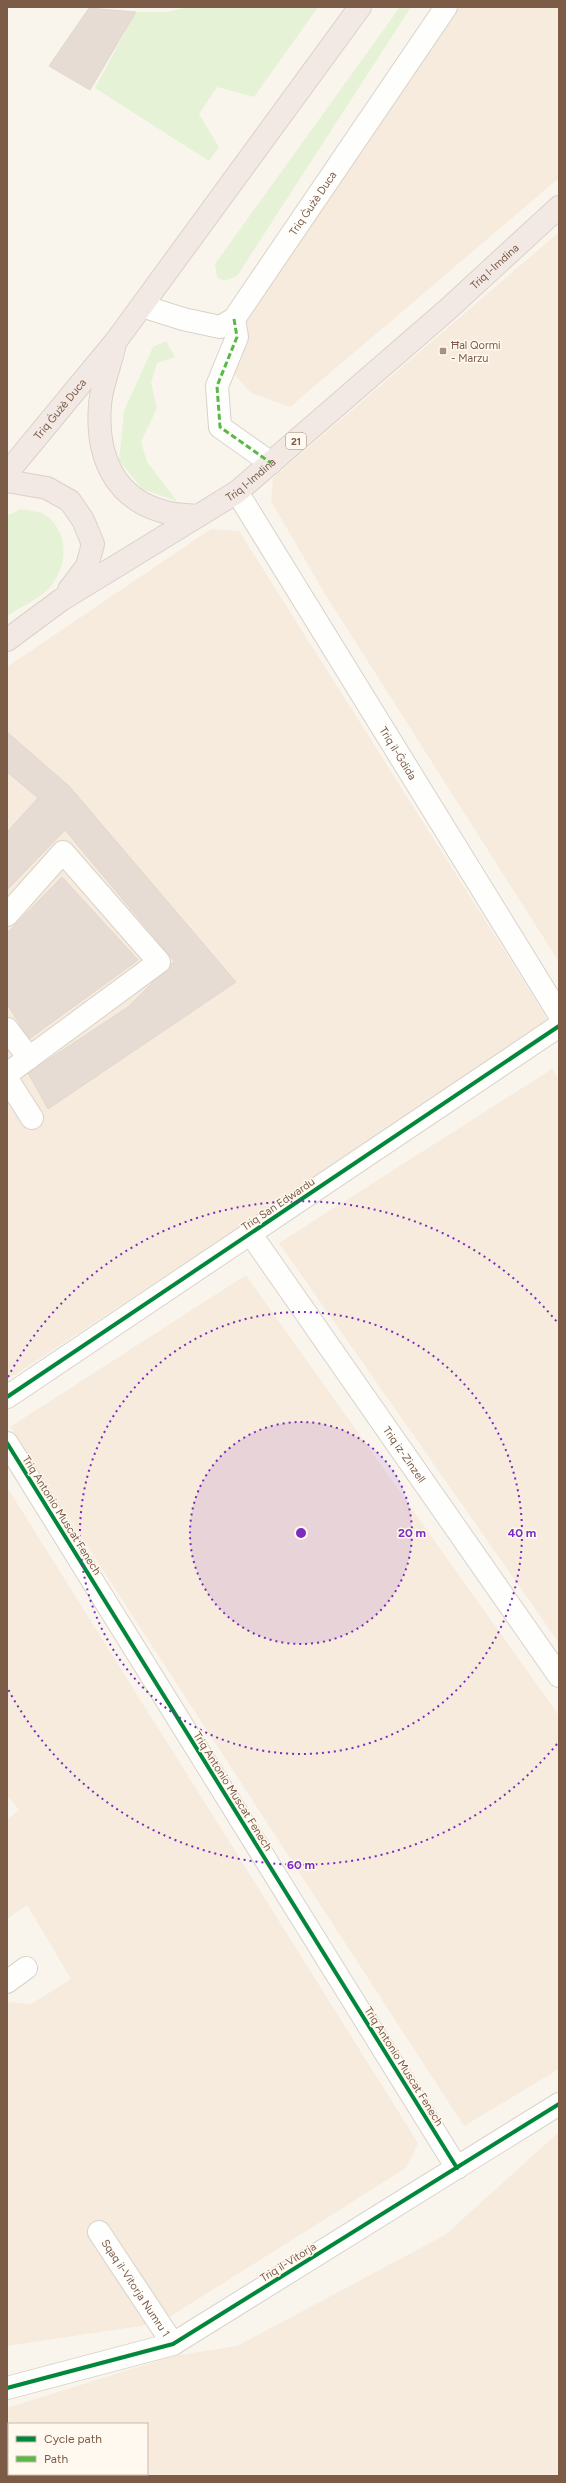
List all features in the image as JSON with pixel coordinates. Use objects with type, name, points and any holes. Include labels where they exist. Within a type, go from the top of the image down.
[{"type":"highway","name":"Triq Ġużè Duca","points":[[7,473],[116,341],[360,7]]},
{"type":"highway","name":"Triq l-Imdina","points":[[7,640],[61,600],[237,492],[447,310],[559,207]]},
{"type":"highway","points":[[116,341],[100,404],[101,448],[110,473],[125,490],[142,504],[165,512],[198,516]]},
{"type":"highway","points":[[7,481],[47,488],[70,501],[83,520],[93,544],[87,566],[61,600]]},
{"type":"street","name":"Triq Ġużè Duca","points":[[234,319],[446,7]]},
{"type":"street","points":[[142,306],[183,319],[220,327],[234,319],[237,337],[217,386],[220,427],[271,463]]},
{"type":"street","name":"Triq il-Ġdida","points":[[237,492],[559,1014]]},
{"type":"street","points":[[7,915],[64,852],[158,962],[7,1074]]},
{"type":"street","name":"Triq San Edwardu","points":[[7,1397],[559,1026]]},
{"type":"street","points":[[7,1029],[28,1058]]},
{"type":"street","points":[[7,1079],[32,1118]]},
{"type":"street","name":"Triq iz-Zinzell","points":[[250,1233],[559,1676]]},
{"type":"street","name":"Triq Antonio Muscat Fenech","points":[[7,1443],[457,2168]]},
{"type":"street","points":[[7,1982],[26,1968]]},
{"type":"street","name":"Triq il-Vitorja","points":[[7,2388],[173,2344],[559,2104]]},
{"type":"street","name":"Sqaq il-Vitorja Numru 1","points":[[99,2232],[173,2344]]},
{"type":"shaded area","points":[[459,7],[559,7],[559,178],[290,407],[251,393],[232,372],[244,323]]},
{"type":"shaded area","points":[[559,232],[559,962],[325,594],[271,501],[273,478]]},
{"type":"shaded area","points":[[211,529],[239,531],[550,1023],[7,1380],[7,667]]},
{"type":"shaded area","points":[[552,1069],[559,1080],[559,1643],[279,1243]]},
{"type":"shaded area","points":[[246,1275],[559,1716],[559,2069],[464,2126],[10,1427]]},
{"type":"shaded area","points":[[7,1487],[418,2143],[406,2168],[160,2323],[7,2346],[7,2002],[31,2004],[71,1979],[27,1905],[7,1919],[7,1820],[19,1810],[7,1795]]},
{"type":"shaded area","points":[[559,2132],[559,2476],[7,2476],[7,2408],[173,2356],[237,2346],[445,2235]]},
{"type":"green space","points":[[188,7],[318,7],[254,97],[217,87],[199,114],[219,147],[209,161],[95,88],[136,12],[168,12]]},
{"type":"green space","points":[[400,7],[411,7],[237,276],[224,281],[217,277],[215,264]]},
{"type":"green space","points":[[166,341],[175,357],[157,363],[151,383],[157,408],[141,442],[147,462],[177,501],[142,489],[119,460],[124,411],[153,347]]},
{"type":"green space","points":[[21,509],[45,514],[55,524],[63,544],[64,554],[62,565],[52,585],[40,596],[7,616],[7,516]]},
{"type":"building","points":[[89,8],[136,12],[90,90],[49,66]]},
{"type":"building","points":[[7,732],[69,786],[236,982],[48,1109],[28,1073],[128,1007],[174,961],[65,830],[7,890],[7,832],[38,798],[7,772]]},
{"type":"building","points":[[62,877],[138,960],[29,1039],[7,1004],[7,933]]},
{"type":"marked path","points":[[234,319],[237,337],[217,386],[220,427],[271,463]]},
{"type":"cycle path","points":[[7,1397],[559,1026]]},
{"type":"cycle path","points":[[7,1443],[457,2168]]},
{"type":"cycle path","points":[[7,2388],[173,2344],[559,2104]]},
{"type":"place","name":"Ħal Qormi - Marzu","points":[[443,351]]}]
